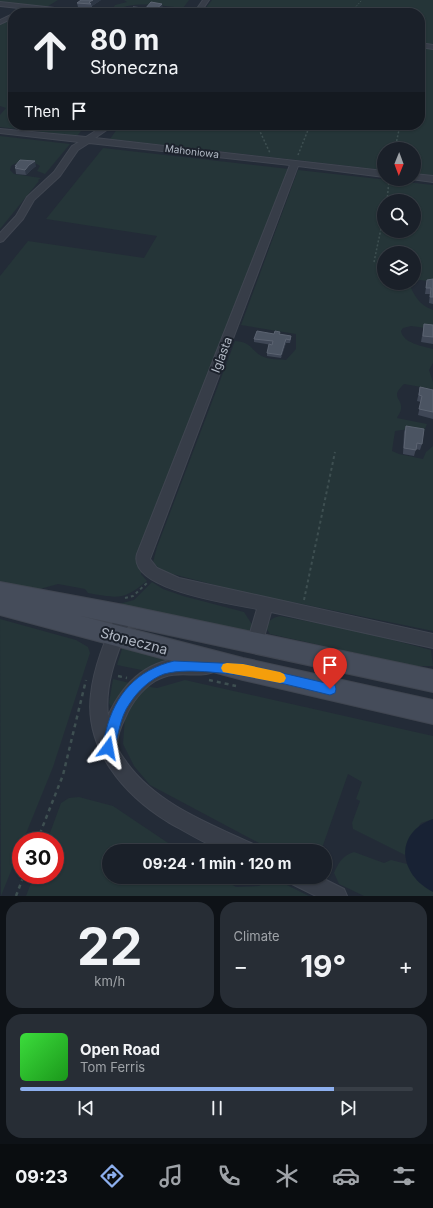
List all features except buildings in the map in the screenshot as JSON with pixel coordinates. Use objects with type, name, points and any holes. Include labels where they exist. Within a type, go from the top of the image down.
[{"type":"main road","name":"Słoneczna","points":[[0,591],[123,607],[255,643],[433,681]]},
{"type":"main road","name":"Słoneczna","points":[[0,606],[116,636],[242,678],[433,712]]},
{"type":"street","points":[[51,8],[58,3]]},
{"type":"street","points":[[0,4],[31,8]]},
{"type":"street","points":[[0,239],[20,217],[30,199],[57,174],[75,148],[104,130]]},
{"type":"street","name":"Mahoniowa","points":[[0,131],[377,173]]},
{"type":"street","name":"Iglasta","points":[[156,574],[144,564],[143,558],[147,546],[295,163]]},
{"type":"street","points":[[421,178],[433,179]]},
{"type":"street","points":[[156,574],[179,585],[433,641]]},
{"type":"street","points":[[255,643],[266,604]]},
{"type":"street","points":[[123,607],[99,695],[99,716],[108,748],[124,776],[142,794],[191,824],[232,844]]},
{"type":"street","points":[[108,748],[114,723],[120,709],[132,690],[150,675],[174,667],[242,678]]},
{"type":"street","points":[[313,884],[337,896]]},
{"type":"path","points":[[355,8],[362,0]]},
{"type":"path","points":[[259,130],[274,161]]},
{"type":"path","points":[[295,163],[308,130]]},
{"type":"path","points":[[396,142],[399,130]]},
{"type":"path","points":[[374,262],[379,238]]},
{"type":"path","points":[[302,612],[335,452]]},
{"type":"path","points":[[123,607],[156,574]]},
{"type":"path","points":[[41,832],[63,776],[73,736],[78,704],[87,677]]},
{"type":"path","points":[[203,678],[242,678]]},
{"type":"path","points":[[16,896],[21,884]]},
{"type":"shaded area","points":[[0,0],[58,0],[45,8],[0,2]]},
{"type":"shaded area","points":[[124,0],[189,0],[183,8],[140,4],[122,8],[113,8],[115,5],[127,2]]},
{"type":"shaded area","points":[[212,0],[433,0],[433,45],[425,44],[425,8],[206,8]]},
{"type":"shaded area","points":[[8,20],[8,128],[0,127],[0,115],[6,108],[0,106],[0,24]]},
{"type":"shaded area","points":[[425,46],[433,47],[433,176],[421,174],[421,142],[377,142],[377,169],[110,139],[116,130],[425,130]]},
{"type":"shaded area","points":[[26,130],[82,130],[77,136]]},
{"type":"shaded area","points":[[0,136],[70,144],[45,174],[37,171],[40,166],[30,162],[21,162],[11,166],[10,170],[14,174],[41,178],[0,229]]},
{"type":"shaded area","points":[[103,148],[289,169],[141,543],[141,574],[147,581],[132,592],[113,597],[88,593],[85,589],[58,584],[40,589],[0,582],[0,276],[28,241],[144,258],[157,236],[46,219]]},
{"type":"shaded area","points":[[298,170],[377,179],[377,186],[421,186],[421,184],[433,185],[433,282],[421,280],[421,246],[377,246],[377,290],[412,290],[417,299],[433,310],[433,329],[411,326],[403,328],[401,331],[402,335],[409,341],[433,349],[433,363],[429,370],[433,382],[433,389],[404,384],[397,392],[401,405],[401,411],[397,418],[427,424],[424,431],[409,429],[395,431],[392,451],[423,459],[426,452],[433,446],[433,631],[297,603],[272,600],[161,571],[153,562],[157,547],[235,341],[249,345],[257,353],[267,358],[286,360],[296,349],[296,334],[241,325]]},
{"type":"shaded area","points":[[152,582],[163,589],[183,596],[244,612],[253,626],[249,631],[115,605],[134,600]]},
{"type":"shaded area","points":[[280,616],[358,631],[431,650],[433,666],[414,666],[270,634],[266,628],[268,623]]},
{"type":"shaded area","points":[[0,619],[76,640],[88,647],[90,653],[53,767],[27,832],[12,832],[12,868],[1,896]]},
{"type":"shaded area","points":[[123,646],[174,659],[151,667],[146,671],[117,665]]},
{"type":"shaded area","points":[[113,679],[130,683],[111,707],[109,703]]},
{"type":"shaded area","points":[[185,680],[433,736],[433,819],[421,823],[406,846],[405,855],[353,829],[352,823],[360,801],[356,799],[362,782],[348,774],[323,844],[261,844],[150,785],[134,766],[123,744],[125,716],[131,703],[144,686],[157,688]]},
{"type":"shaded area","points":[[79,797],[113,806],[170,844],[102,844],[102,884],[231,884],[236,887],[259,886],[262,884],[285,884],[309,896],[26,896],[31,884],[64,884],[64,832],[50,832],[61,803],[69,798]]},
{"type":"shaded area","points":[[354,852],[384,863],[391,860],[407,864],[417,880],[433,892],[433,896],[364,896],[339,884],[334,873],[339,863]]},
{"type":"water","points":[[433,819],[433,892],[422,885],[413,875],[405,854],[406,844],[411,834],[420,825]]},
{"type":"slow traffic","points":[[227,668],[243,669],[280,678]]},
{"type":"route","points":[[108,748],[114,723],[125,700],[132,690],[157,671],[174,667],[195,666],[243,669],[330,689]]}]
